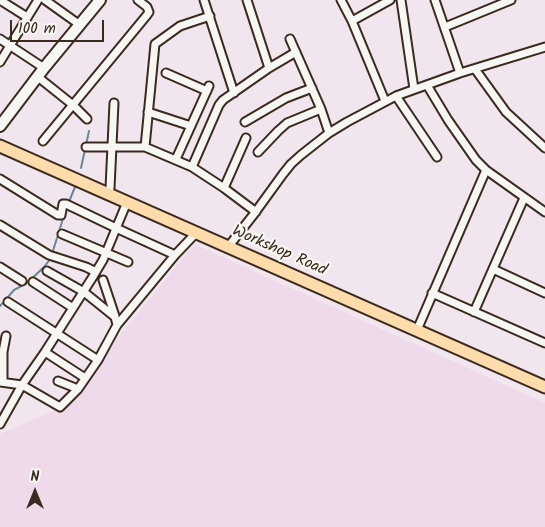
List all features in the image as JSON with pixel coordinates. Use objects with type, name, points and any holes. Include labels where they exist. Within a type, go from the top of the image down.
[{"type":"main road","points":[[0,126],[100,0]]},
{"type":"main road","name":"Workshop Road","points":[[0,139],[418,327],[545,387]]},
{"type":"main road","name":"Workshop Road","points":[[0,146],[196,233],[230,244]]},
{"type":"main road","name":"Workshop Road","points":[[418,327],[545,379]]},
{"type":"street","points":[[0,0],[27,17]]},
{"type":"street","points":[[0,62],[38,0]]},
{"type":"street","points":[[45,0],[80,25]]},
{"type":"street","points":[[43,141],[148,14],[147,7],[138,0]]},
{"type":"street","points":[[204,0],[234,93]]},
{"type":"street","points":[[247,0],[269,68]]},
{"type":"street","points":[[341,0],[352,21],[385,101]]},
{"type":"street","points":[[352,21],[390,0]]},
{"type":"street","points":[[401,0],[414,89]]},
{"type":"street","points":[[435,0],[460,73]]},
{"type":"street","points":[[445,27],[511,0]]},
{"type":"street","points":[[145,147],[155,44],[180,26],[210,16]]},
{"type":"street","points":[[0,39],[10,45],[41,72],[87,119]]},
{"type":"street","points":[[290,39],[321,109],[329,133]]},
{"type":"street","points":[[230,244],[291,164],[329,133],[396,96],[460,73],[545,47]]},
{"type":"street","points":[[192,167],[219,105],[269,68],[296,52]]},
{"type":"street","points":[[474,69],[506,112],[545,148]]},
{"type":"street","points":[[166,73],[208,88],[176,159]]},
{"type":"street","points":[[427,85],[468,149],[486,170],[545,212]]},
{"type":"street","points":[[245,122],[286,98],[312,88]]},
{"type":"street","points":[[396,96],[437,157]]},
{"type":"street","points":[[110,188],[114,103]]},
{"type":"street","points":[[258,152],[286,123],[321,109]]},
{"type":"street","points":[[148,112],[191,126]]},
{"type":"street","points":[[224,188],[246,138]]},
{"type":"street","points":[[86,147],[145,147],[192,167],[256,212]]},
{"type":"street","points":[[418,327],[486,170]]},
{"type":"street","points":[[0,178],[58,215],[61,215],[63,205],[68,205],[175,255]]},
{"type":"street","points":[[474,312],[524,198]]},
{"type":"street","points":[[0,424],[22,385],[58,333],[96,272],[127,202]]},
{"type":"street","points":[[0,225],[51,256],[96,272]]},
{"type":"street","points":[[6,336],[2,349],[1,382],[22,385],[60,407],[78,389],[98,360],[117,325],[175,255],[196,233]]},
{"type":"street","points":[[62,234],[128,262]]},
{"type":"street","points":[[0,267],[22,281]]},
{"type":"street","points":[[493,269],[545,293]]},
{"type":"street","points":[[47,271],[84,292],[115,317]]},
{"type":"street","points":[[103,280],[117,325]]},
{"type":"street","points":[[32,282],[73,308]]},
{"type":"street","points":[[432,293],[545,342]]},
{"type":"street","points":[[8,302],[98,360]]},
{"type":"street","points":[[45,352],[85,378]]},
{"type":"street","points":[[58,381],[78,389]]},
{"type":"shaded area","points":[[194,244],[545,403],[545,527],[0,527],[0,434],[77,400],[117,339]]},
{"type":"waterway","points":[[81,168],[89,131]]},
{"type":"waterway","points":[[52,254],[75,187]]},
{"type":"waterway","points":[[0,306],[14,290],[27,283],[51,258]]}]
